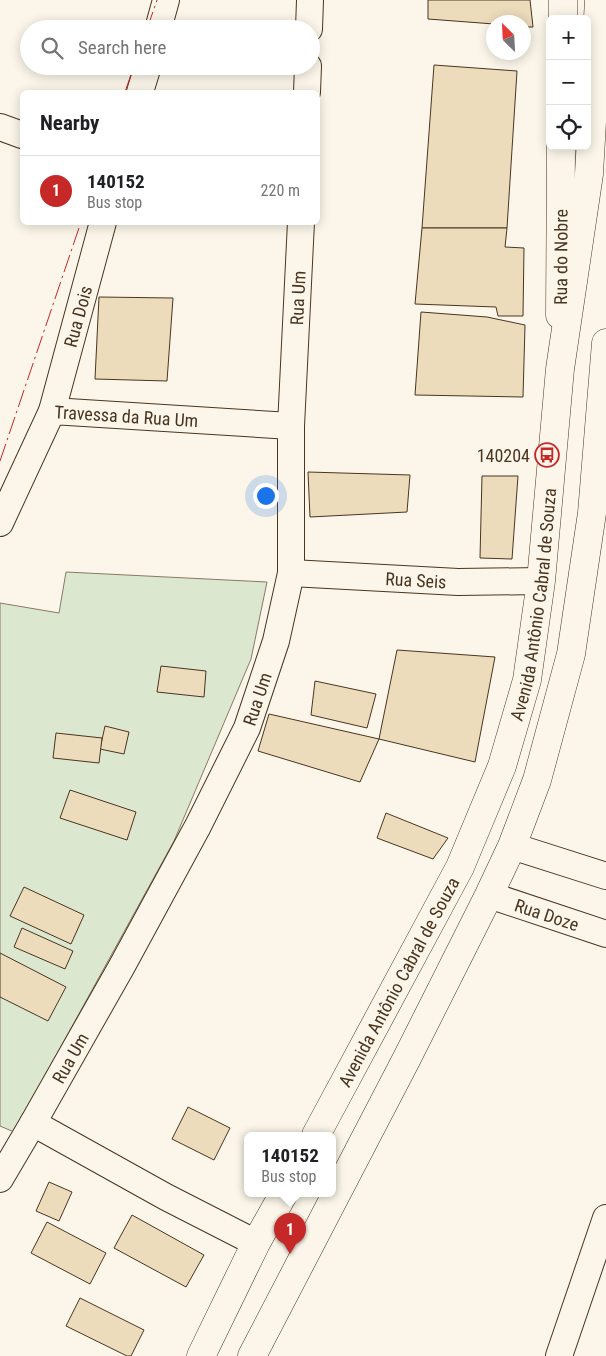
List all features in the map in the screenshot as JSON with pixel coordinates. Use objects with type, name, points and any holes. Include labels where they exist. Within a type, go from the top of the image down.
[{"type":"main road","points":[[563,0],[563,15]]},
{"type":"main road","name":"Avenida Antônio Cabral de Souza","points":[[318,1132],[460,867],[502,766],[527,680],[541,581],[560,370],[589,174],[599,0]]},
{"type":"main road","name":"Rua do Nobre","points":[[560,370],[561,150]]},
{"type":"main road","name":"Avenida Antônio Cabral de Souza","points":[[336,1194],[489,895],[512,846],[537,780],[570,654],[592,513],[606,342]]},
{"type":"main road","points":[[200,1356],[256,1243],[282,1197]]},
{"type":"main road","name":"Avenida Antônio Cabral de Souza","points":[[252,1356],[335,1197]]},
{"type":"street","points":[[160,20],[166,0]]},
{"type":"street","points":[[309,20],[310,0]]},
{"type":"street","points":[[141,90],[145,75]]},
{"type":"street","points":[[307,90],[308,75]]},
{"type":"street","points":[[0,127],[20,134]]},
{"type":"street","name":"Rua Dois","points":[[52,411],[102,225]]},
{"type":"street","name":"Rua Um","points":[[0,1179],[9,1147],[33,1124],[198,826],[247,728],[276,642],[291,573],[291,426],[301,225]]},
{"type":"street","name":"Travessa da Rua Um","points":[[0,522],[52,411],[291,426]]},
{"type":"street","name":"Rua Seis","points":[[291,573],[458,582],[541,581]]},
{"type":"street","points":[[512,846],[606,876]]},
{"type":"street","name":"Rua Doze","points":[[489,895],[606,934]]},
{"type":"street","points":[[33,1124],[166,1197],[256,1243]]},
{"type":"street","points":[[559,1356],[606,1218]]},
{"type":"green space","points":[[66,572],[267,582],[251,659],[174,841],[14,1132],[0,1126],[0,603],[59,613]]},
{"type":"building","points":[[428,0],[530,0],[533,27],[531,27],[531,15],[486,15],[486,23],[428,19]]},
{"type":"building","points":[[434,65],[517,71],[507,228],[422,228]]},
{"type":"building","points":[[422,228],[507,228],[505,247],[524,248],[523,316],[498,316],[496,307],[415,304]]},
{"type":"building","points":[[99,297],[173,298],[167,381],[95,379]]},
{"type":"building","points":[[421,312],[487,317],[525,325],[523,397],[415,395]]},
{"type":"building","points":[[308,472],[410,475],[407,512],[310,517]]},
{"type":"building","points":[[482,476],[518,476],[512,559],[480,558]]},
{"type":"building","points":[[397,650],[495,657],[475,762],[379,739]]},
{"type":"building","points":[[161,666],[206,671],[204,697],[157,692]]},
{"type":"building","points":[[315,681],[376,694],[367,728],[311,715]]},
{"type":"building","points":[[269,714],[379,739],[360,782],[258,751]]},
{"type":"building","points":[[105,726],[129,732],[124,754],[100,749]]},
{"type":"building","points":[[56,733],[102,738],[99,763],[53,758]]},
{"type":"building","points":[[70,790],[136,812],[127,840],[60,818]]},
{"type":"building","points":[[386,813],[448,838],[433,859],[377,838]]},
{"type":"building","points":[[24,887],[84,915],[71,944],[10,916]]},
{"type":"building","points":[[22,928],[73,951],[65,969],[14,947]]},
{"type":"building","points":[[0,953],[66,987],[48,1021],[0,997]]},
{"type":"building","points":[[188,1107],[230,1128],[214,1160],[172,1139]]},
{"type":"building","points":[[49,1182],[72,1192],[59,1221],[36,1211]]},
{"type":"building","points":[[132,1215],[204,1255],[186,1287],[114,1248]]},
{"type":"building","points":[[47,1222],[106,1253],[90,1284],[31,1253]]},
{"type":"building","points":[[80,1298],[144,1330],[131,1356],[127,1356],[66,1326]]},
{"type":"power","points":[[150,20],[157,0]]},
{"type":"power","points":[[126,90],[131,75]]},
{"type":"power","points":[[0,461],[80,225]]},
{"type":"place","name":"140204","points":[[547,455]]},
{"type":"place","name":"140152","points":[[290,1254]]}]
